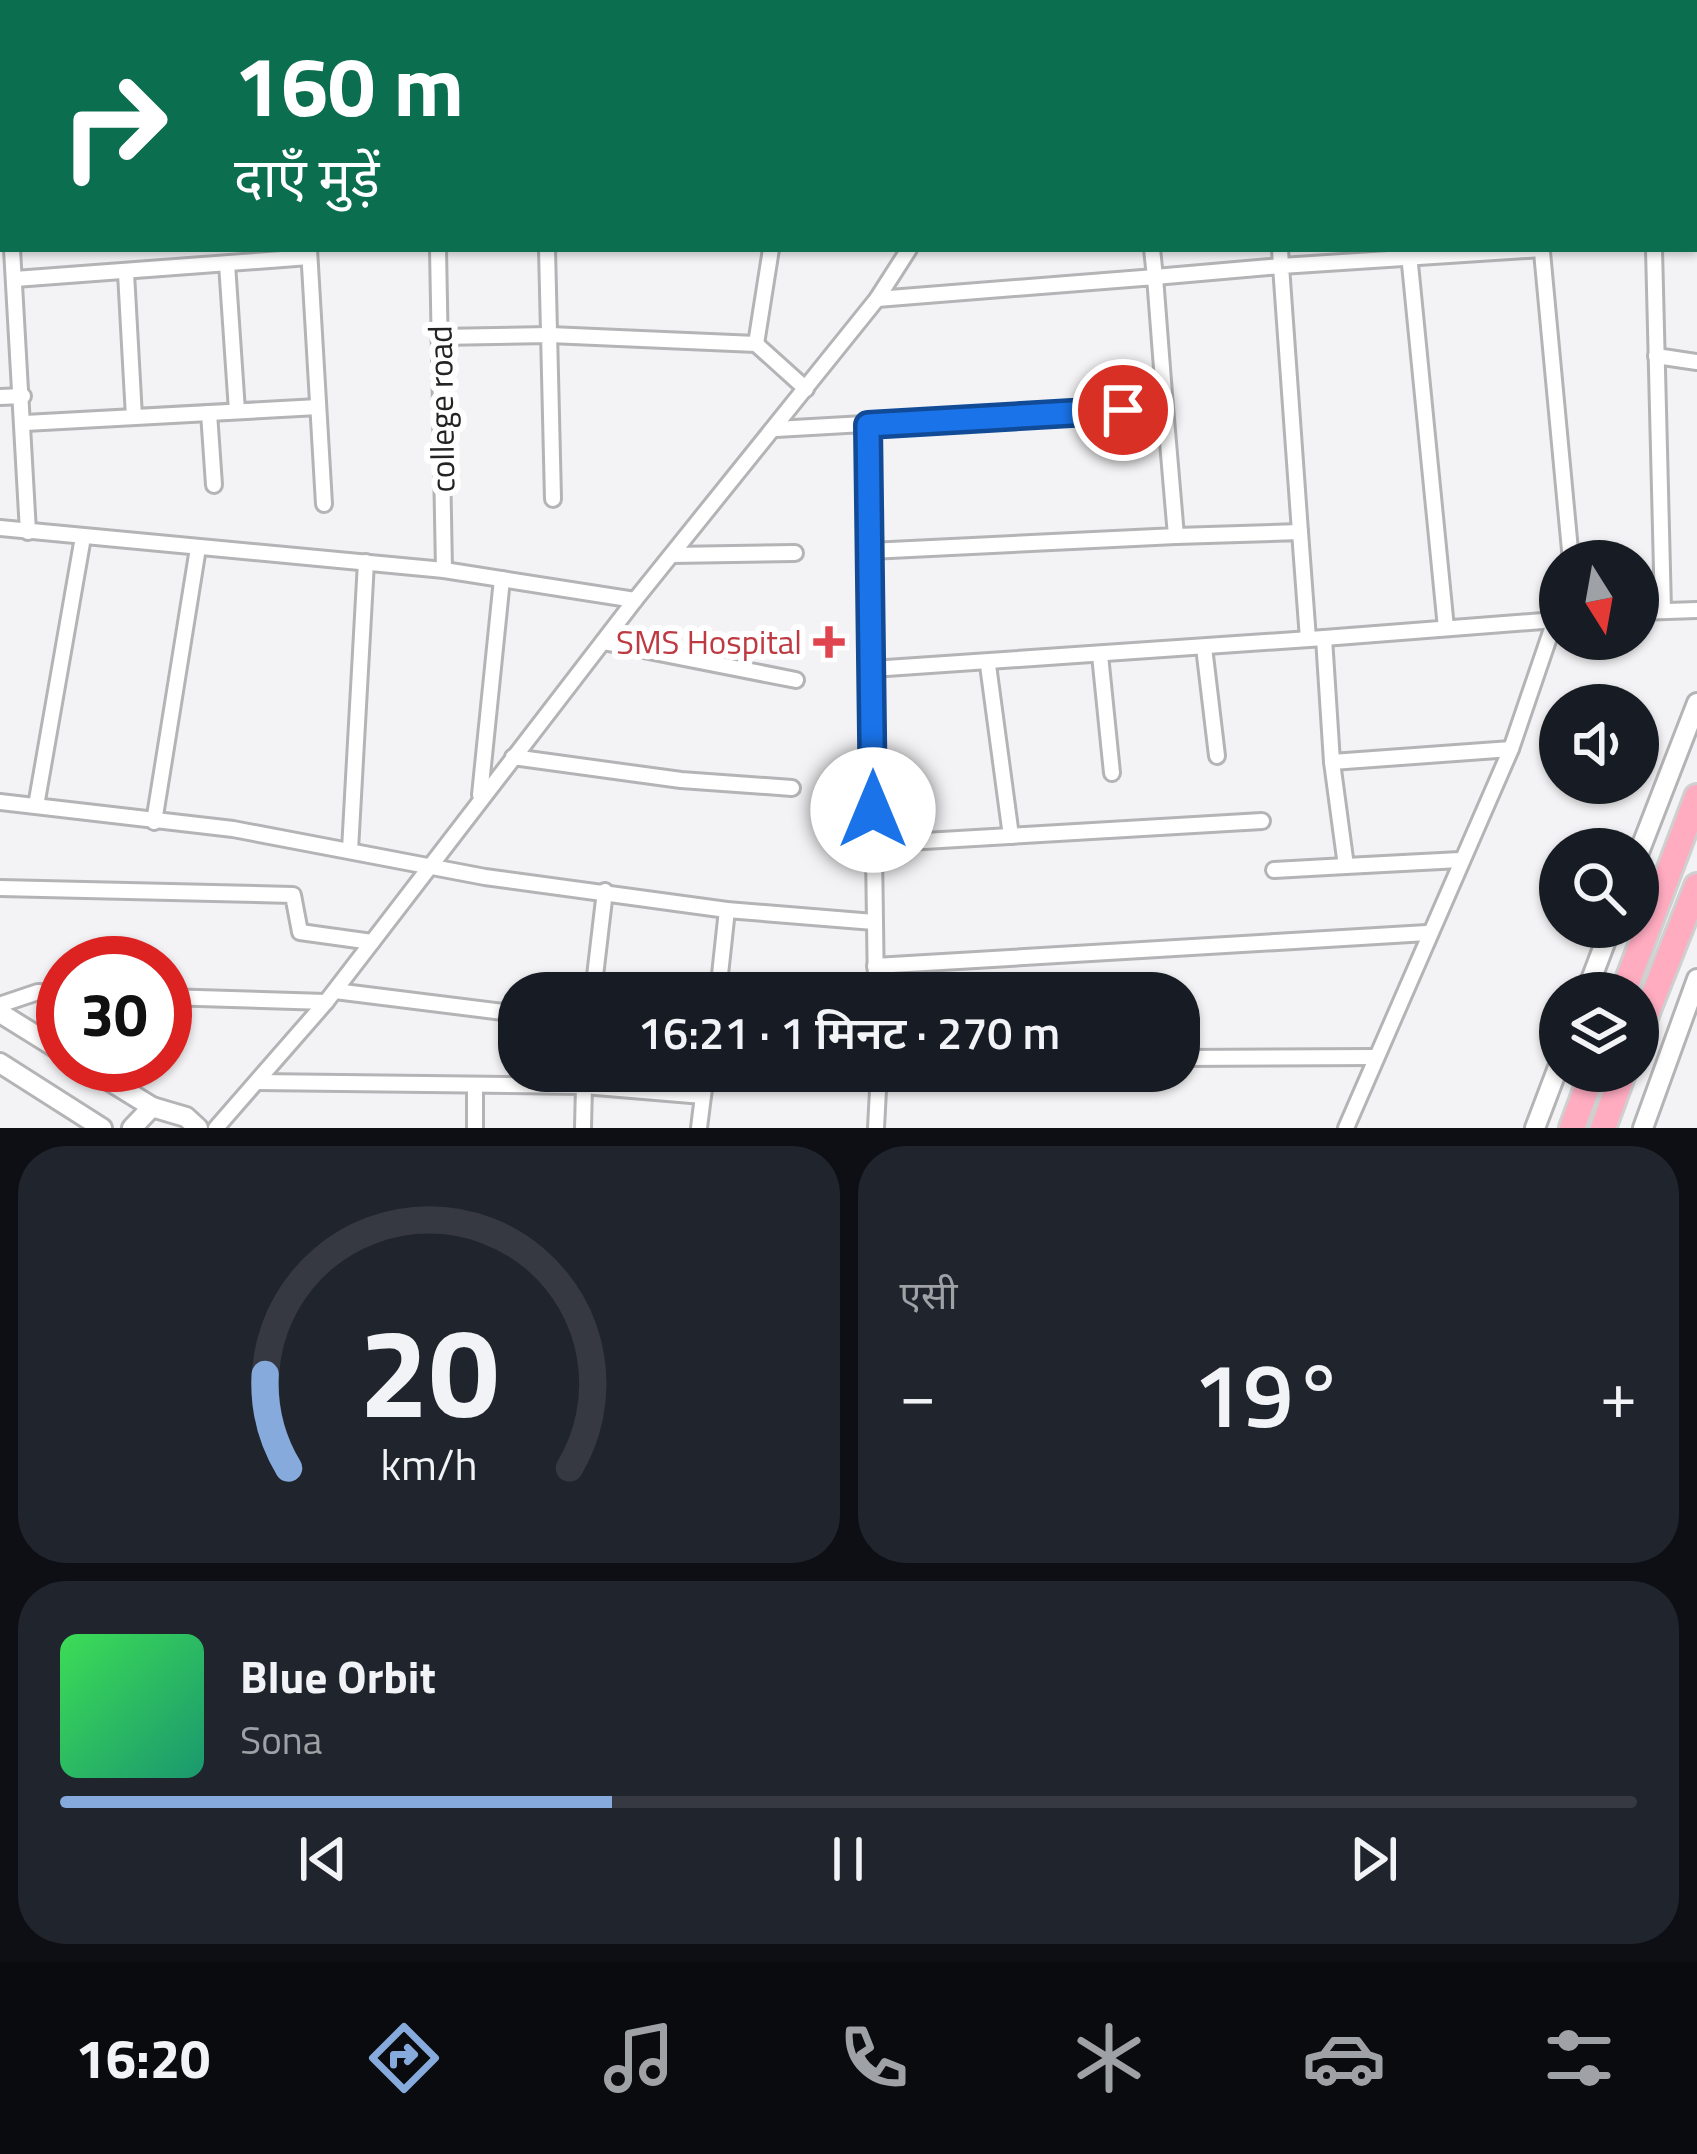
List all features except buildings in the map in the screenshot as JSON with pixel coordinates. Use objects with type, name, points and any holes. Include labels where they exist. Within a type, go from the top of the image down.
[{"type":"highway","points":[[1631,972],[1697,797]]},
{"type":"highway","points":[[1659,982],[1697,886]]},
{"type":"highway","points":[[1572,1128],[1585,1092]]},
{"type":"highway","points":[[1603,1128],[1616,1092]]},
{"type":"main road","points":[[1648,828],[1697,703]]},
{"type":"main road","points":[[1643,1128],[1691,1017],[1697,980]]},
{"type":"main road","points":[[1,1014],[36,1035]]},
{"type":"main road","points":[[0,1063],[102,1128]]},
{"type":"main road","points":[[128,1092],[152,1107],[186,1117],[197,1128]]},
{"type":"main road","points":[[1535,1128],[1549,1092]]},
{"type":"main road","points":[[132,1128],[152,1107]]},
{"type":"street","points":[[12,252],[28,532]]},
{"type":"street","name":"college road","points":[[438,252],[444,570]]},
{"type":"street","points":[[547,252],[554,500]]},
{"type":"street","points":[[756,344],[771,252]]},
{"type":"street","points":[[216,1128],[331,996],[635,600],[877,299],[908,252]]},
{"type":"street","points":[[1152,252],[1176,536]]},
{"type":"street","points":[[1280,252],[1300,532],[1346,866]]},
{"type":"street","points":[[877,299],[1453,252]]},
{"type":"street","points":[[1542,252],[1569,540]]},
{"type":"street","points":[[1654,252],[1663,610]]},
{"type":"street","points":[[15,279],[126,273],[309,253],[324,504]]},
{"type":"street","points":[[1409,253],[1446,628]]},
{"type":"street","points":[[227,264],[237,412]]},
{"type":"street","points":[[126,273],[134,417]]},
{"type":"street","points":[[0,320],[18,318]]},
{"type":"street","points":[[440,337],[550,335],[756,344],[806,389]]},
{"type":"street","points":[[1656,356],[1697,362]]},
{"type":"street","points":[[0,397],[23,396]]},
{"type":"street","points":[[25,423],[318,407]]},
{"type":"street","points":[[776,429],[1165,407]]},
{"type":"street","points":[[209,413],[214,485]]},
{"type":"street","points":[[868,425],[874,972]]},
{"type":"street","points":[[0,528],[444,570],[635,600]]},
{"type":"street","points":[[870,550],[1300,532]]},
{"type":"street","points":[[36,806],[83,537]]},
{"type":"street","points":[[154,822],[198,548]]},
{"type":"street","points":[[672,555],[794,553]]},
{"type":"street","points":[[350,850],[366,562]]},
{"type":"street","points":[[480,800],[502,579]]},
{"type":"street","points":[[1659,610],[1697,610]]},
{"type":"street","points":[[872,669],[1539,621]]},
{"type":"street","points":[[603,642],[796,680]]},
{"type":"street","points":[[1204,647],[1217,756]]},
{"type":"street","points":[[1100,656],[1112,773]]},
{"type":"street","points":[[1346,1128],[1511,749],[1543,660]]},
{"type":"street","points":[[988,664],[1011,836]]},
{"type":"street","points":[[1332,762],[1511,749]]},
{"type":"street","points":[[513,757],[681,780],[792,788]]},
{"type":"street","points":[[0,802],[350,850],[485,878],[727,910],[874,922]]},
{"type":"street","points":[[873,844],[1262,821]]},
{"type":"street","points":[[1274,871],[1460,860]]},
{"type":"street","points":[[0,888],[293,895],[300,932],[372,941]]},
{"type":"street","points":[[596,972],[605,891]]},
{"type":"street","points":[[719,972],[727,910]]},
{"type":"street","points":[[874,966],[1427,933]]},
{"type":"street","points":[[1,1014],[2,1004],[36,993]]},
{"type":"street","points":[[192,997],[331,996],[498,1012]]},
{"type":"street","points":[[1200,1058],[1375,1057]]},
{"type":"street","points":[[257,1082],[498,1084]]},
{"type":"street","points":[[475,1086],[475,1128]]},
{"type":"street","points":[[583,1128],[584,1092]]},
{"type":"street","points":[[677,1092],[703,1096]]},
{"type":"street","points":[[699,1128],[704,1092]]},
{"type":"street","points":[[876,1128],[878,1092]]},
{"type":"place","name":"SMS Hospital","points":[[829,642]]},
{"type":"route","points":[[873,810],[868,425],[1123,410]]}]
